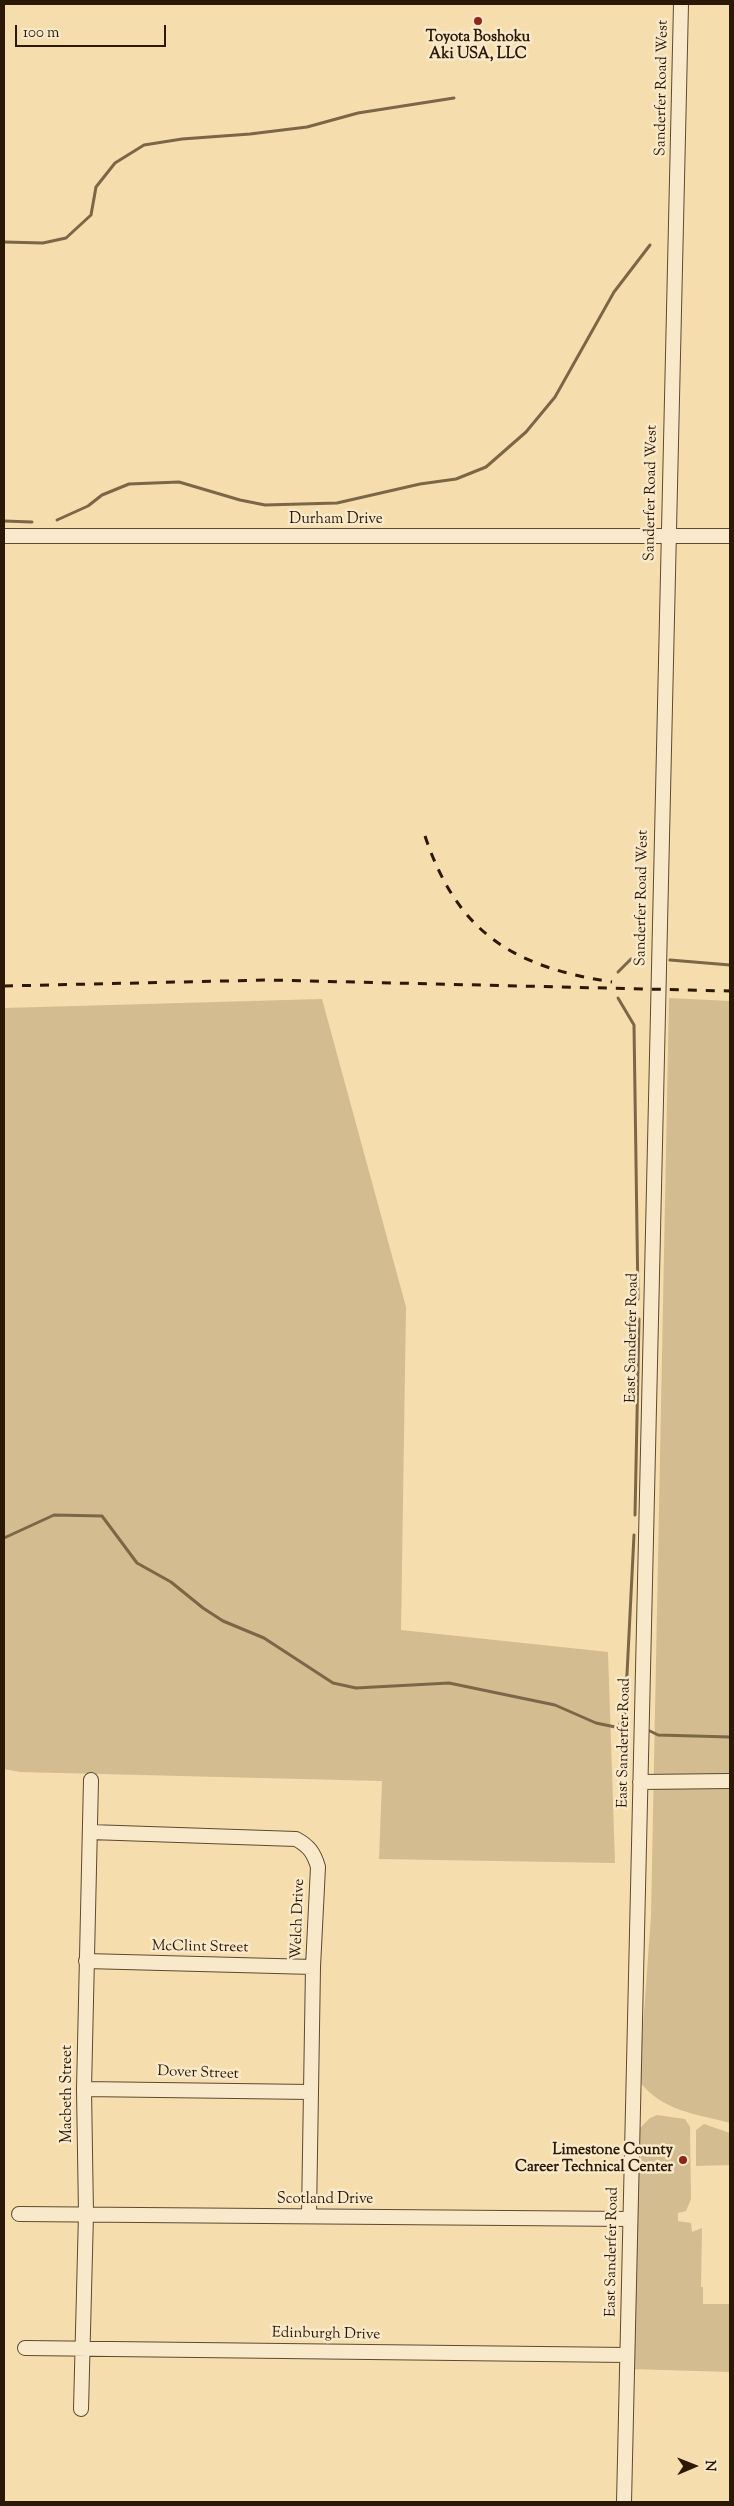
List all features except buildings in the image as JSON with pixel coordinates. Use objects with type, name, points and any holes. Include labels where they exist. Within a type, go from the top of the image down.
[{"type":"street","name":"Sanderfer Road West","points":[[658,984],[667,536],[681,4]]},
{"type":"street","name":"Durham Drive","points":[[4,536],[730,536]]},
{"type":"street","name":"East Sanderfer Road","points":[[624,2502],[658,984]]},
{"type":"street","name":"Macbeth Street","points":[[81,2409],[86,2214],[84,2089],[86,1962],[91,1780]]},
{"type":"street","points":[[640,1782],[730,1781]]},
{"type":"street","name":"Welch Drive","points":[[90,1832],[296,1839],[306,1845],[314,1855],[318,1868],[313,1966],[309,2215]]},
{"type":"street","name":"McClint Street","points":[[86,1962],[313,1966]]},
{"type":"street","name":"Dover Street","points":[[84,2089],[311,2092]]},
{"type":"street","name":"Scotland Drive","points":[[19,2214],[630,2219]]},
{"type":"street","name":"Edinburgh Drive","points":[[25,2348],[627,2355]]},
{"type":"shaded area","points":[[669,998],[730,1001],[730,2123],[692,2114],[669,2105],[648,2091],[639,2081],[651,1916]]},
{"type":"shaded area","points":[[322,999],[406,1307],[401,1630],[608,1652],[615,1863],[379,1859],[382,1781],[20,1772],[4,1769],[4,1008]]},
{"type":"shaded area","points":[[657,2115],[685,2119],[690,2127],[691,2199],[686,2211],[678,2213],[678,2221],[691,2223],[692,2232],[702,2228],[701,2287],[703,2287],[703,2304],[730,2304],[730,2372],[630,2369],[638,2130],[650,2118]]},
{"type":"shaded area","points":[[704,2124],[730,2133],[730,2165],[696,2166],[696,2130]]},
{"type":"waterway","points":[[4,242],[43,243],[66,238],[91,215],[96,187],[115,163],[144,145],[182,139],[250,134],[307,127],[358,113],[454,98]]},
{"type":"waterway","points":[[57,520],[88,506],[102,495],[129,484],[179,482],[240,500],[265,505],[337,503],[420,484],[456,479],[486,467],[526,432],[555,397],[614,292],[650,245]]},
{"type":"waterway","points":[[4,521],[32,522]]},
{"type":"waterway","points":[[618,972],[631,959],[644,959]]},
{"type":"waterway","points":[[670,960],[730,965]]},
{"type":"waterway","points":[[618,998],[634,1025],[638,1299]]},
{"type":"waterway","points":[[635,1515],[639,1319]]},
{"type":"waterway","points":[[4,1538],[54,1515],[102,1516],[137,1563],[171,1582],[203,1608],[223,1621],[264,1638],[333,1683],[356,1688],[449,1683],[555,1705],[596,1723],[625,1729]]},
{"type":"waterway","points":[[617,1729],[625,1714],[634,1535]]},
{"type":"waterway","points":[[650,1731],[658,1735],[730,1737]]},
{"type":"railway","points":[[425,836],[438,870],[454,898],[473,921],[494,940],[518,955],[546,967],[612,982]]},
{"type":"railway","points":[[4,986],[268,980],[730,991]]},
{"type":"place","name":"Toyota Boshoku Aki USA, LLC","points":[[478,21]]},
{"type":"place","name":"Limestone County Career Technical Center","points":[[683,2160]]}]
